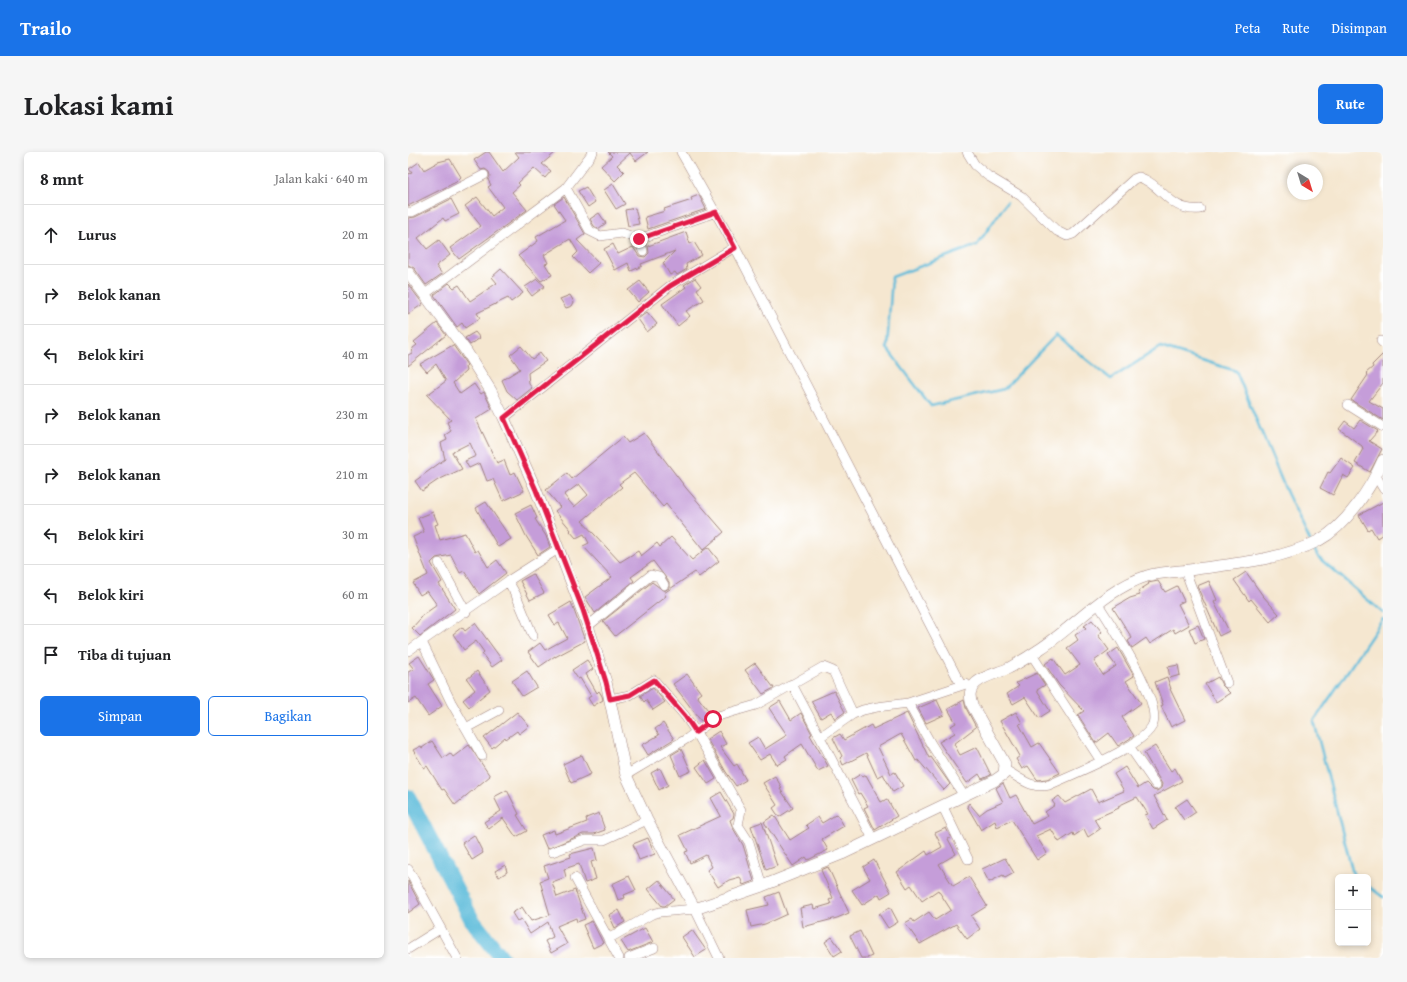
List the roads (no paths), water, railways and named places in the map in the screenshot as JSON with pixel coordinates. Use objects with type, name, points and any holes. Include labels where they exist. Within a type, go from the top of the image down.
[{"type":"street","points":[[425,294],[566,188],[593,152]]},
{"type":"street","points":[[681,152],[735,248],[961,685]]},
{"type":"street","points":[[967,152],[975,165],[988,176],[1022,196],[1057,232],[1067,236],[1073,234],[1138,177],[1147,181],[1177,206],[1200,210]]},
{"type":"street","points":[[408,212],[412,212],[484,175]]},
{"type":"street","points":[[566,188],[590,230],[600,236],[622,233],[639,239],[716,212]]},
{"type":"street","points":[[639,239],[643,251]]},
{"type":"street","points":[[504,418],[670,286],[735,248]]},
{"type":"street","points":[[408,272],[466,351],[491,391],[504,418],[536,490],[588,626],[610,699],[626,775],[646,820],[695,909],[719,958]]},
{"type":"street","points":[[1348,406],[1383,427]]},
{"type":"street","points":[[608,939],[652,914],[695,909],[762,886],[842,854],[943,807],[994,781],[1004,774],[1005,770],[1003,760],[969,697],[973,686],[981,679],[1009,668],[1032,655],[1098,604],[1137,580],[1148,576],[1185,570],[1238,564],[1298,550],[1318,540],[1329,534],[1352,510],[1376,476],[1383,460]]},
{"type":"street","points":[[1376,476],[1383,488]]},
{"type":"street","points":[[408,651],[466,612],[508,581],[558,549]]},
{"type":"street","points":[[439,563],[466,612]]},
{"type":"street","points":[[1185,570],[1227,683]]},
{"type":"street","points":[[588,626],[651,575],[659,577],[664,585]]},
{"type":"street","points":[[508,581],[516,595],[533,636]]},
{"type":"street","points":[[1005,770],[1031,785],[1039,787],[1100,761],[1129,746],[1149,731],[1153,723],[1152,708],[1133,661],[1098,604]]},
{"type":"street","points":[[422,642],[451,702],[482,756]]},
{"type":"street","points":[[1032,655],[1100,761]]},
{"type":"street","points":[[626,775],[696,732],[718,716],[756,704],[818,669],[828,668],[832,671],[853,714]]},
{"type":"street","points":[[610,699],[630,695],[654,680],[685,716],[696,732],[741,810],[742,813],[738,825],[749,842],[762,886]]},
{"type":"street","points":[[792,684],[873,839]]},
{"type":"street","points":[[820,737],[853,714],[863,710],[908,703],[961,685],[973,686]]},
{"type":"street","points":[[908,703],[931,744],[964,796]]},
{"type":"street","points":[[466,728],[499,710]]},
{"type":"street","points":[[1129,746],[1156,785]]},
{"type":"street","points":[[943,807],[968,859]]},
{"type":"street","points":[[552,852],[585,840],[604,840],[646,820]]},
{"type":"street","points":[[408,869],[457,958]]},
{"type":"street","points":[[575,878],[619,958]]},
{"type":"street","points":[[408,949],[440,929]]},
{"type":"street","points":[[629,958],[654,948]]},
{"type":"waterway","points":[[1007,202],[977,245],[892,277],[887,348],[931,406],[1004,389],[1056,335],[1111,379],[1160,347],[1236,371],[1287,493],[1310,541]]},
{"type":"waterway","points":[[1313,547],[1318,557],[1383,613]]},
{"type":"waterway","points":[[1353,874],[1314,721],[1383,619]]},
{"type":"waterway","points":[[408,797],[472,920],[502,958]]},
{"type":"waterway","points":[[1371,888],[1383,897]]}]
